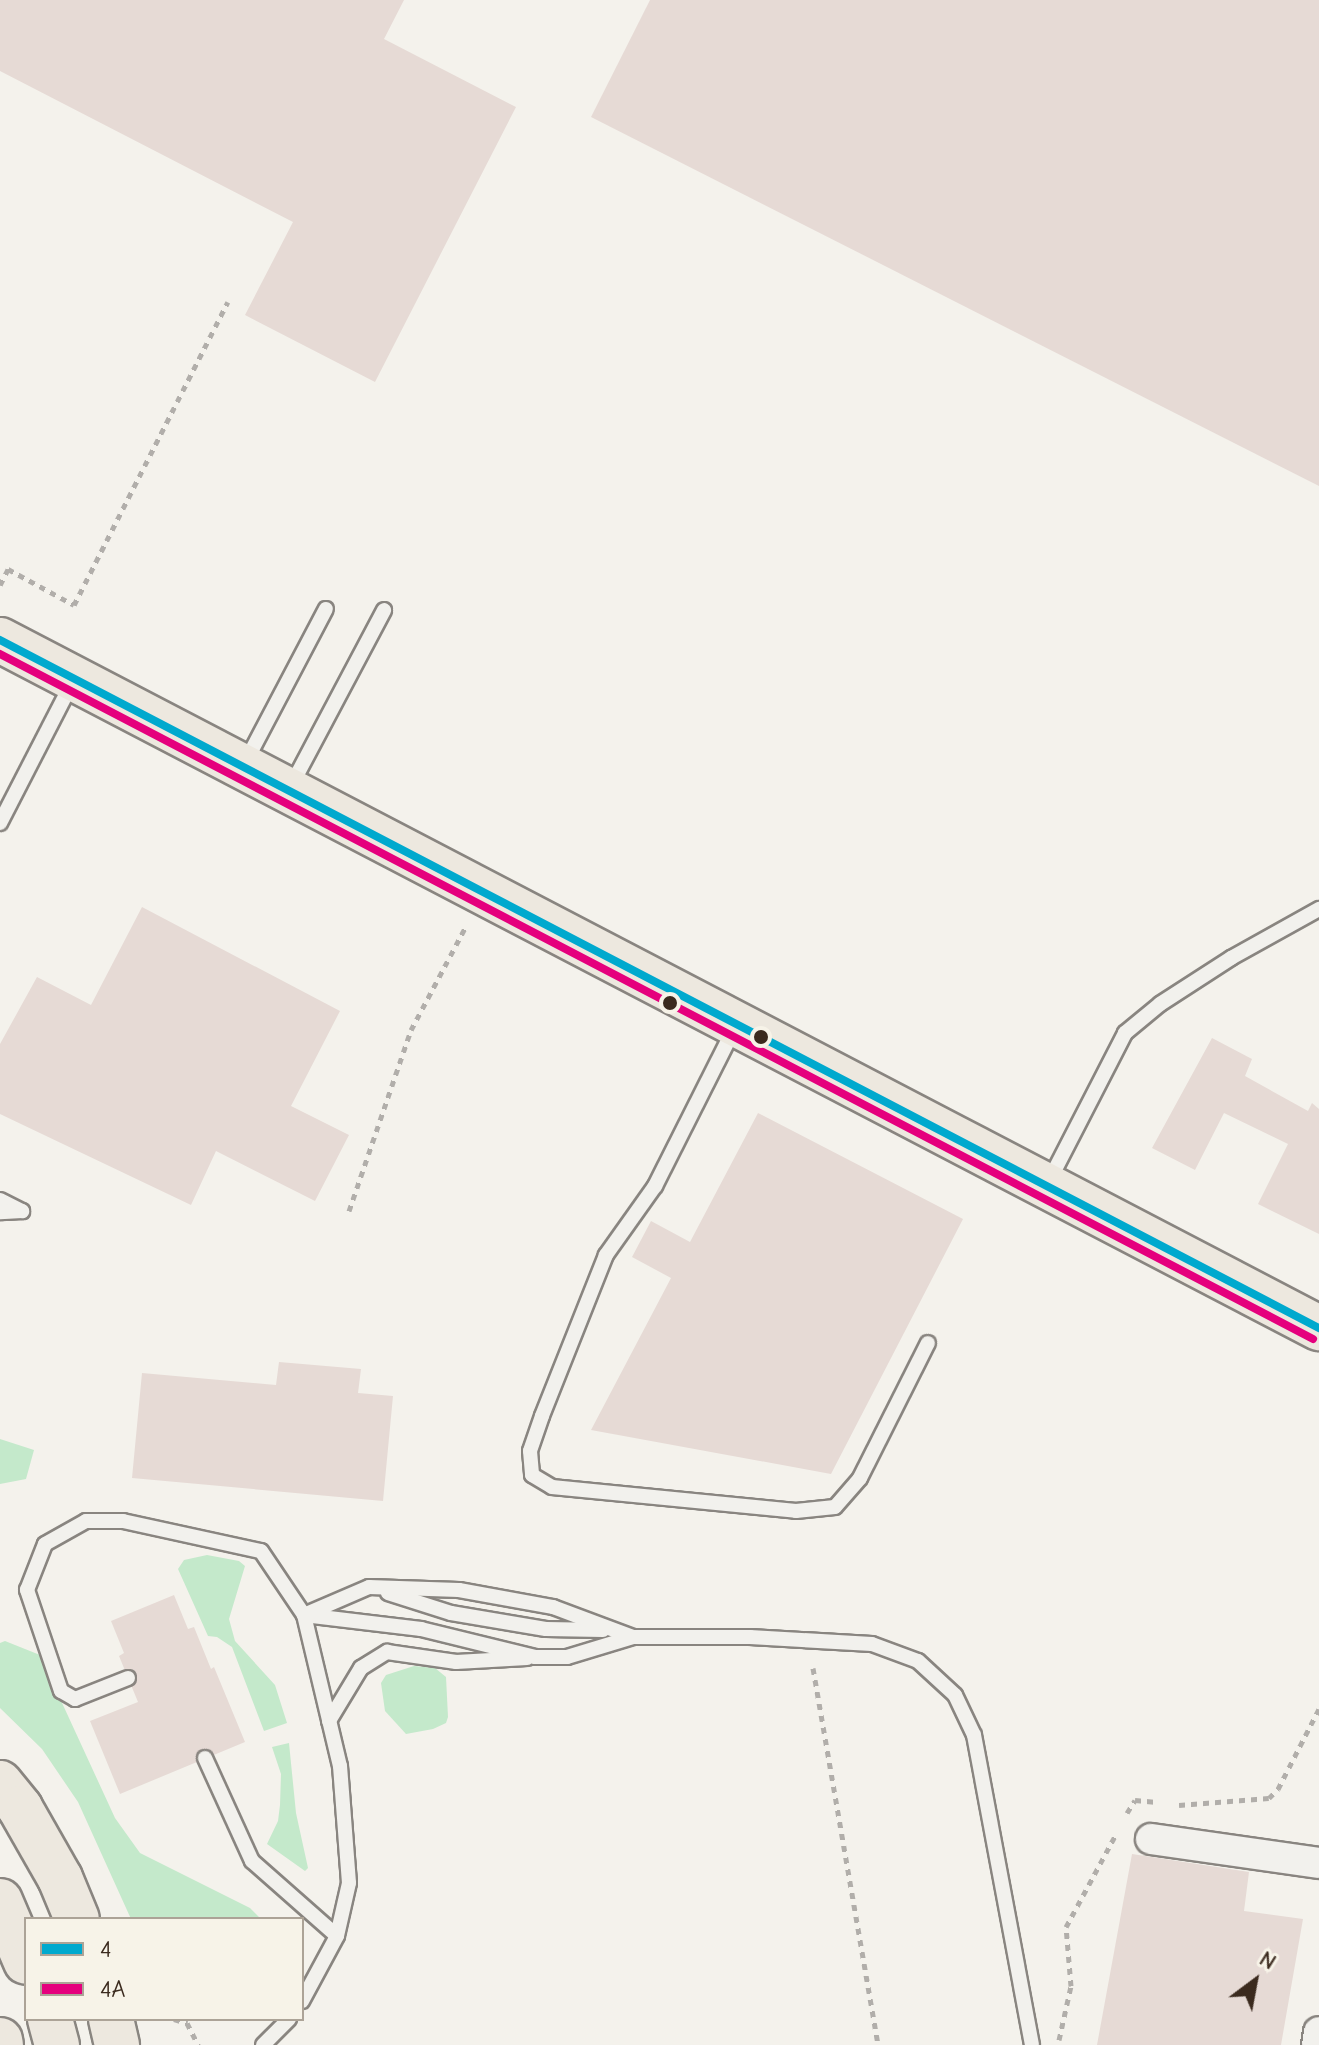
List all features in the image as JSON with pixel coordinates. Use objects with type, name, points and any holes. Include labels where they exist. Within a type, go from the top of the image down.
[{"type":"main road","points":[[0,640],[1046,1188],[1318,1324]]},
{"type":"main road","points":[[0,1783],[20,1808],[53,1866],[76,1917]]},
{"type":"main road","points":[[0,1901],[24,1957]]},
{"type":"main road","points":[[51,2021],[57,2045]]},
{"type":"main road","points":[[111,2021],[117,2045]]},
{"type":"street","points":[[1151,1839],[1319,1863]]},
{"type":"street","points":[[1317,2045],[1319,2032]]},
{"type":"lane","points":[[243,766],[326,609]]},
{"type":"lane","points":[[289,791],[384,610]]},
{"type":"lane","points":[[0,823],[74,679]]},
{"type":"lane","points":[[1046,1188],[1125,1033],[1160,1004],[1231,958],[1319,909]]},
{"type":"lane","points":[[736,1025],[655,1186],[606,1255],[530,1451],[532,1475],[552,1487],[796,1511],[835,1507],[860,1478],[928,1343]]},
{"type":"lane","points":[[0,1200],[22,1211],[0,1212]]},
{"type":"lane","points":[[128,1678],[75,1699],[61,1691],[27,1590],[45,1544],[86,1521],[123,1521],[261,1551],[304,1615],[340,1766],[349,1883],[337,1936],[304,1997]]},
{"type":"lane","points":[[369,1587],[451,1613],[546,1629],[613,1630]]},
{"type":"lane","points":[[304,1615],[369,1587],[459,1590],[553,1607],[633,1637]]},
{"type":"lane","points":[[304,1615],[421,1629],[535,1657]]},
{"type":"lane","points":[[329,1721],[361,1668],[387,1652],[456,1662],[567,1657],[633,1637],[808,1640],[872,1644],[896,1651],[933,1672],[963,1707],[974,1735],[1032,2045]]},
{"type":"lane","points":[[205,1758],[252,1861],[337,1936]]},
{"type":"lane","points":[[269,2043],[287,2021]]},
{"type":"path","points":[[0,585],[8,569],[74,605],[228,302]]},
{"type":"path","points":[[349,1211],[411,1030],[483,894]]},
{"type":"path","points":[[808,1640],[878,2045]]},
{"type":"path","points":[[180,2021],[187,2023],[198,2045]]},
{"type":"green space","points":[[0,1439],[34,1450],[26,1479],[0,1484]]},
{"type":"green space","points":[[207,1555],[239,1561],[245,1566],[229,1619],[235,1641],[275,1685],[287,1723],[264,1731],[232,1647],[217,1637],[208,1636],[178,1569],[184,1560]]},
{"type":"green space","points":[[5,1641],[40,1655],[115,1818],[140,1853],[250,1908],[259,1917],[130,1917],[78,1802],[42,1749],[0,1708],[0,1643]]},
{"type":"green space","points":[[414,1666],[435,1668],[446,1677],[448,1717],[446,1723],[433,1729],[406,1734],[385,1711],[381,1683],[386,1675]]},
{"type":"green space","points":[[289,1743],[296,1813],[308,1868],[305,1871],[267,1844],[278,1821],[280,1805],[281,1774],[272,1747]]},
{"type":"building","points":[[0,0],[404,0],[384,39],[516,107],[375,382],[245,315],[293,222],[0,71]]},
{"type":"building","points":[[650,0],[1319,0],[1319,486],[591,117]]},
{"type":"building","points":[[142,907],[340,1011],[291,1106],[349,1135],[315,1201],[216,1151],[191,1205],[0,1114],[0,1044],[37,977],[91,1005]]},
{"type":"building","points":[[1212,1038],[1252,1059],[1245,1076],[1308,1111],[1312,1103],[1319,1109],[1319,1234],[1258,1204],[1288,1144],[1224,1113],[1195,1170],[1152,1148]]},
{"type":"building","points":[[758,1113],[963,1219],[831,1474],[591,1430],[671,1278],[632,1257],[651,1221],[690,1242]]},
{"type":"building","points":[[279,1362],[361,1369],[358,1393],[393,1396],[383,1501],[132,1478],[142,1373],[276,1385]]},
{"type":"building","points":[[174,1595],[188,1629],[194,1627],[211,1669],[214,1667],[245,1742],[120,1794],[90,1721],[138,1702],[119,1656],[124,1653],[111,1621]]},
{"type":"building","points":[[1132,1854],[1249,1872],[1244,1911],[1303,1919],[1281,2045],[1097,2045]]},
{"type":"transit line","name":"4","points":[[0,640],[1319,1328]]},
{"type":"transit line","name":"4A","points":[[0,654],[1313,1339]]}]
